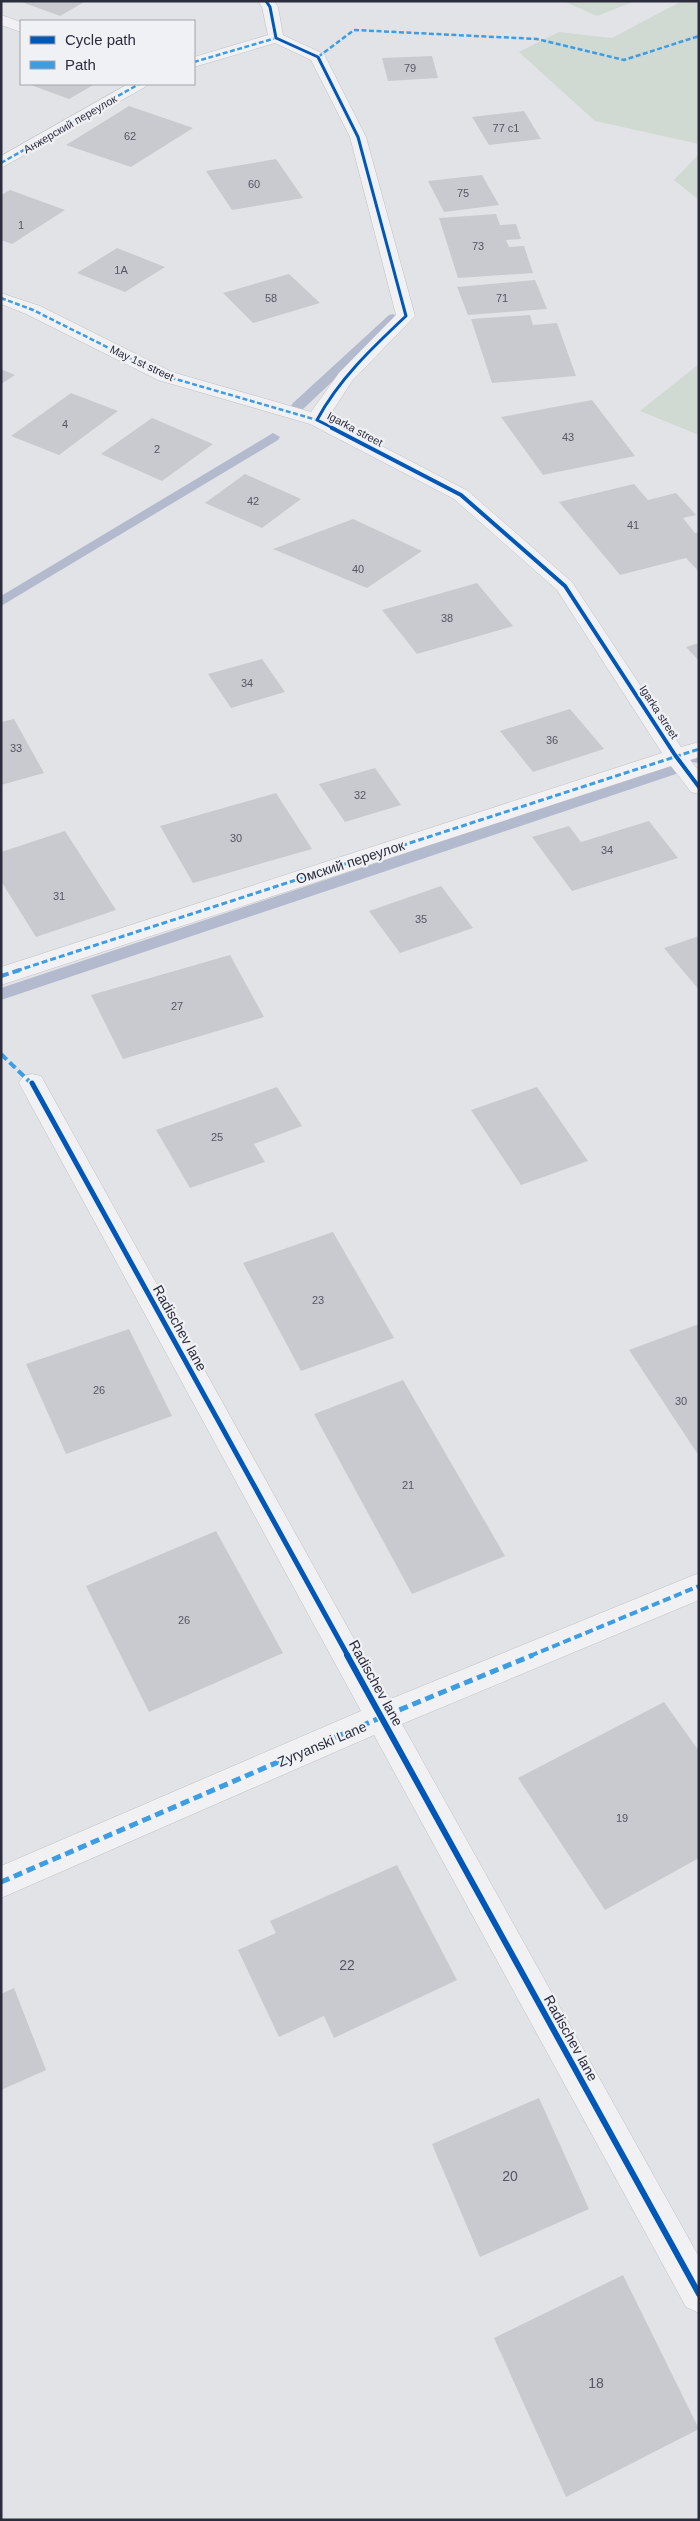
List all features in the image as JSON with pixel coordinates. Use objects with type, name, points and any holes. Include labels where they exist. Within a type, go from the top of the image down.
[{"type":"street","points":[[195,62],[276,38],[270,6],[266,1]]},
{"type":"street","points":[[1,20],[20,27]]},
{"type":"street","name":"Igarka street","points":[[276,38],[318,57],[358,137],[406,316],[355,366],[328,398],[318,420],[461,496],[566,586],[675,755],[699,787]]},
{"type":"street","name":"Анжерский переулок","points":[[1,164],[137,85]]},
{"type":"street","name":"May 1st street","points":[[1,298],[33,310],[165,376],[318,420]]},
{"type":"street","name":"Омский переулок","points":[[1,976],[675,755],[699,749]]},
{"type":"street","name":"Radischev lane","points":[[32,1083],[699,2294]]},
{"type":"street","name":"Zyryanski Lane","points":[[1,1882],[382,1717],[699,1586]]},
{"type":"shaded area","points":[[563,1],[635,1],[597,16]]},
{"type":"shaded area","points":[[699,1],[699,144],[595,121],[519,52],[559,32],[612,38],[678,3]]},
{"type":"shaded area","points":[[699,154],[699,200],[674,180]]},
{"type":"shaded area","points":[[699,364],[699,435],[640,411]]},
{"type":"building","points":[[19,1],[86,1],[60,16]]},
{"type":"building","points":[[432,56],[438,78],[388,81],[382,58]]},
{"type":"building","points":[[31,85],[93,85],[69,99]]},
{"type":"building","points":[[129,106],[193,128],[131,167],[66,145]]},
{"type":"building","points":[[524,111],[541,139],[489,145],[472,117]]},
{"type":"building","points":[[276,159],[303,198],[232,210],[206,171]]},
{"type":"building","points":[[482,175],[499,205],[444,212],[428,181]]},
{"type":"building","points":[[10,190],[65,210],[12,244],[1,240],[1,195]]},
{"type":"building","points":[[496,214],[500,225],[516,224],[521,239],[506,240],[509,247],[524,246],[533,273],[458,278],[439,218]]},
{"type":"building","points":[[117,248],[165,267],[125,292],[77,273]]},
{"type":"building","points":[[289,274],[320,303],[253,323],[223,293]]},
{"type":"building","points":[[535,280],[547,309],[468,315],[457,287]]},
{"type":"building","points":[[530,315],[533,325],[557,323],[576,376],[492,383],[471,319]]},
{"type":"building","points":[[1,369],[15,375],[1,384]]},
{"type":"building","points":[[71,393],[118,411],[59,455],[11,436]]},
{"type":"building","points":[[592,400],[635,456],[543,475],[501,417]]},
{"type":"building","points":[[152,418],[213,444],[162,481],[101,454]]},
{"type":"building","points":[[245,474],[301,499],[262,528],[205,503]]},
{"type":"building","points":[[634,484],[648,500],[676,493],[696,515],[683,518],[695,533],[699,532],[699,572],[686,558],[620,575],[559,502]]},
{"type":"building","points":[[353,519],[422,551],[367,588],[273,549]]},
{"type":"building","points":[[477,583],[513,626],[417,654],[382,610]]},
{"type":"building","points":[[699,643],[699,661],[686,647]]},
{"type":"building","points":[[262,659],[285,692],[231,708],[208,674]]},
{"type":"building","points":[[570,709],[604,749],[533,772],[500,731]]},
{"type":"building","points":[[14,719],[44,773],[1,785],[1,722]]},
{"type":"building","points":[[375,768],[401,805],[345,822],[319,784]]},
{"type":"building","points":[[276,793],[312,849],[193,883],[160,826]]},
{"type":"building","points":[[649,821],[678,858],[572,891],[532,837],[569,826],[581,842]]},
{"type":"building","points":[[65,831],[116,910],[36,937],[1,881],[1,852]]},
{"type":"building","points":[[441,886],[473,928],[400,953],[369,911]]},
{"type":"building","points":[[699,936],[699,990],[664,948]]},
{"type":"building","points":[[230,955],[264,1017],[123,1059],[91,995]]},
{"type":"building","points":[[277,1087],[302,1126],[254,1144],[265,1162],[190,1188],[156,1130]]},
{"type":"building","points":[[537,1087],[588,1161],[521,1185],[471,1110]]},
{"type":"building","points":[[333,1232],[394,1338],[301,1371],[243,1263]]},
{"type":"building","points":[[699,1324],[699,1452],[697,1453],[629,1350]]},
{"type":"building","points":[[129,1329],[172,1416],[66,1454],[26,1364]]},
{"type":"building","points":[[403,1380],[505,1556],[412,1594],[314,1414]]},
{"type":"building","points":[[216,1531],[283,1653],[149,1712],[86,1586]]},
{"type":"building","points":[[664,1702],[699,1751],[699,1858],[605,1910],[518,1778]]},
{"type":"building","points":[[397,1865],[457,1980],[334,2038],[324,2016],[279,2037],[238,1950],[276,1933],[270,1921]]},
{"type":"building","points":[[14,1988],[46,2070],[1,2090],[1,1994]]},
{"type":"building","points":[[539,2098],[589,2209],[480,2257],[432,2144]]},
{"type":"building","points":[[623,2275],[699,2429],[566,2497],[494,2338]]},
{"type":"waterway","points":[[298,406],[393,318]]},
{"type":"waterway","points":[[1,602],[273,437]]},
{"type":"waterway","points":[[1,994],[670,770]]},
{"type":"marked path","points":[[318,57],[354,30],[537,39],[624,60],[699,36]]},
{"type":"marked path","points":[[195,62],[276,38]]},
{"type":"marked path","points":[[1,163],[137,85]]},
{"type":"marked path","points":[[1,298],[33,310],[165,376],[317,420]]},
{"type":"marked path","points":[[1,976],[699,749]]},
{"type":"marked path","points":[[1,1054],[33,1085]]},
{"type":"marked path","points":[[1,1882],[382,1717],[699,1586]]},
{"type":"cycle path","points":[[266,1],[270,7],[276,38],[318,57],[358,137],[406,316],[345,377],[317,420],[461,495],[565,586],[675,755],[699,787]]},
{"type":"cycle path","points":[[32,1083],[699,2294]]}]
